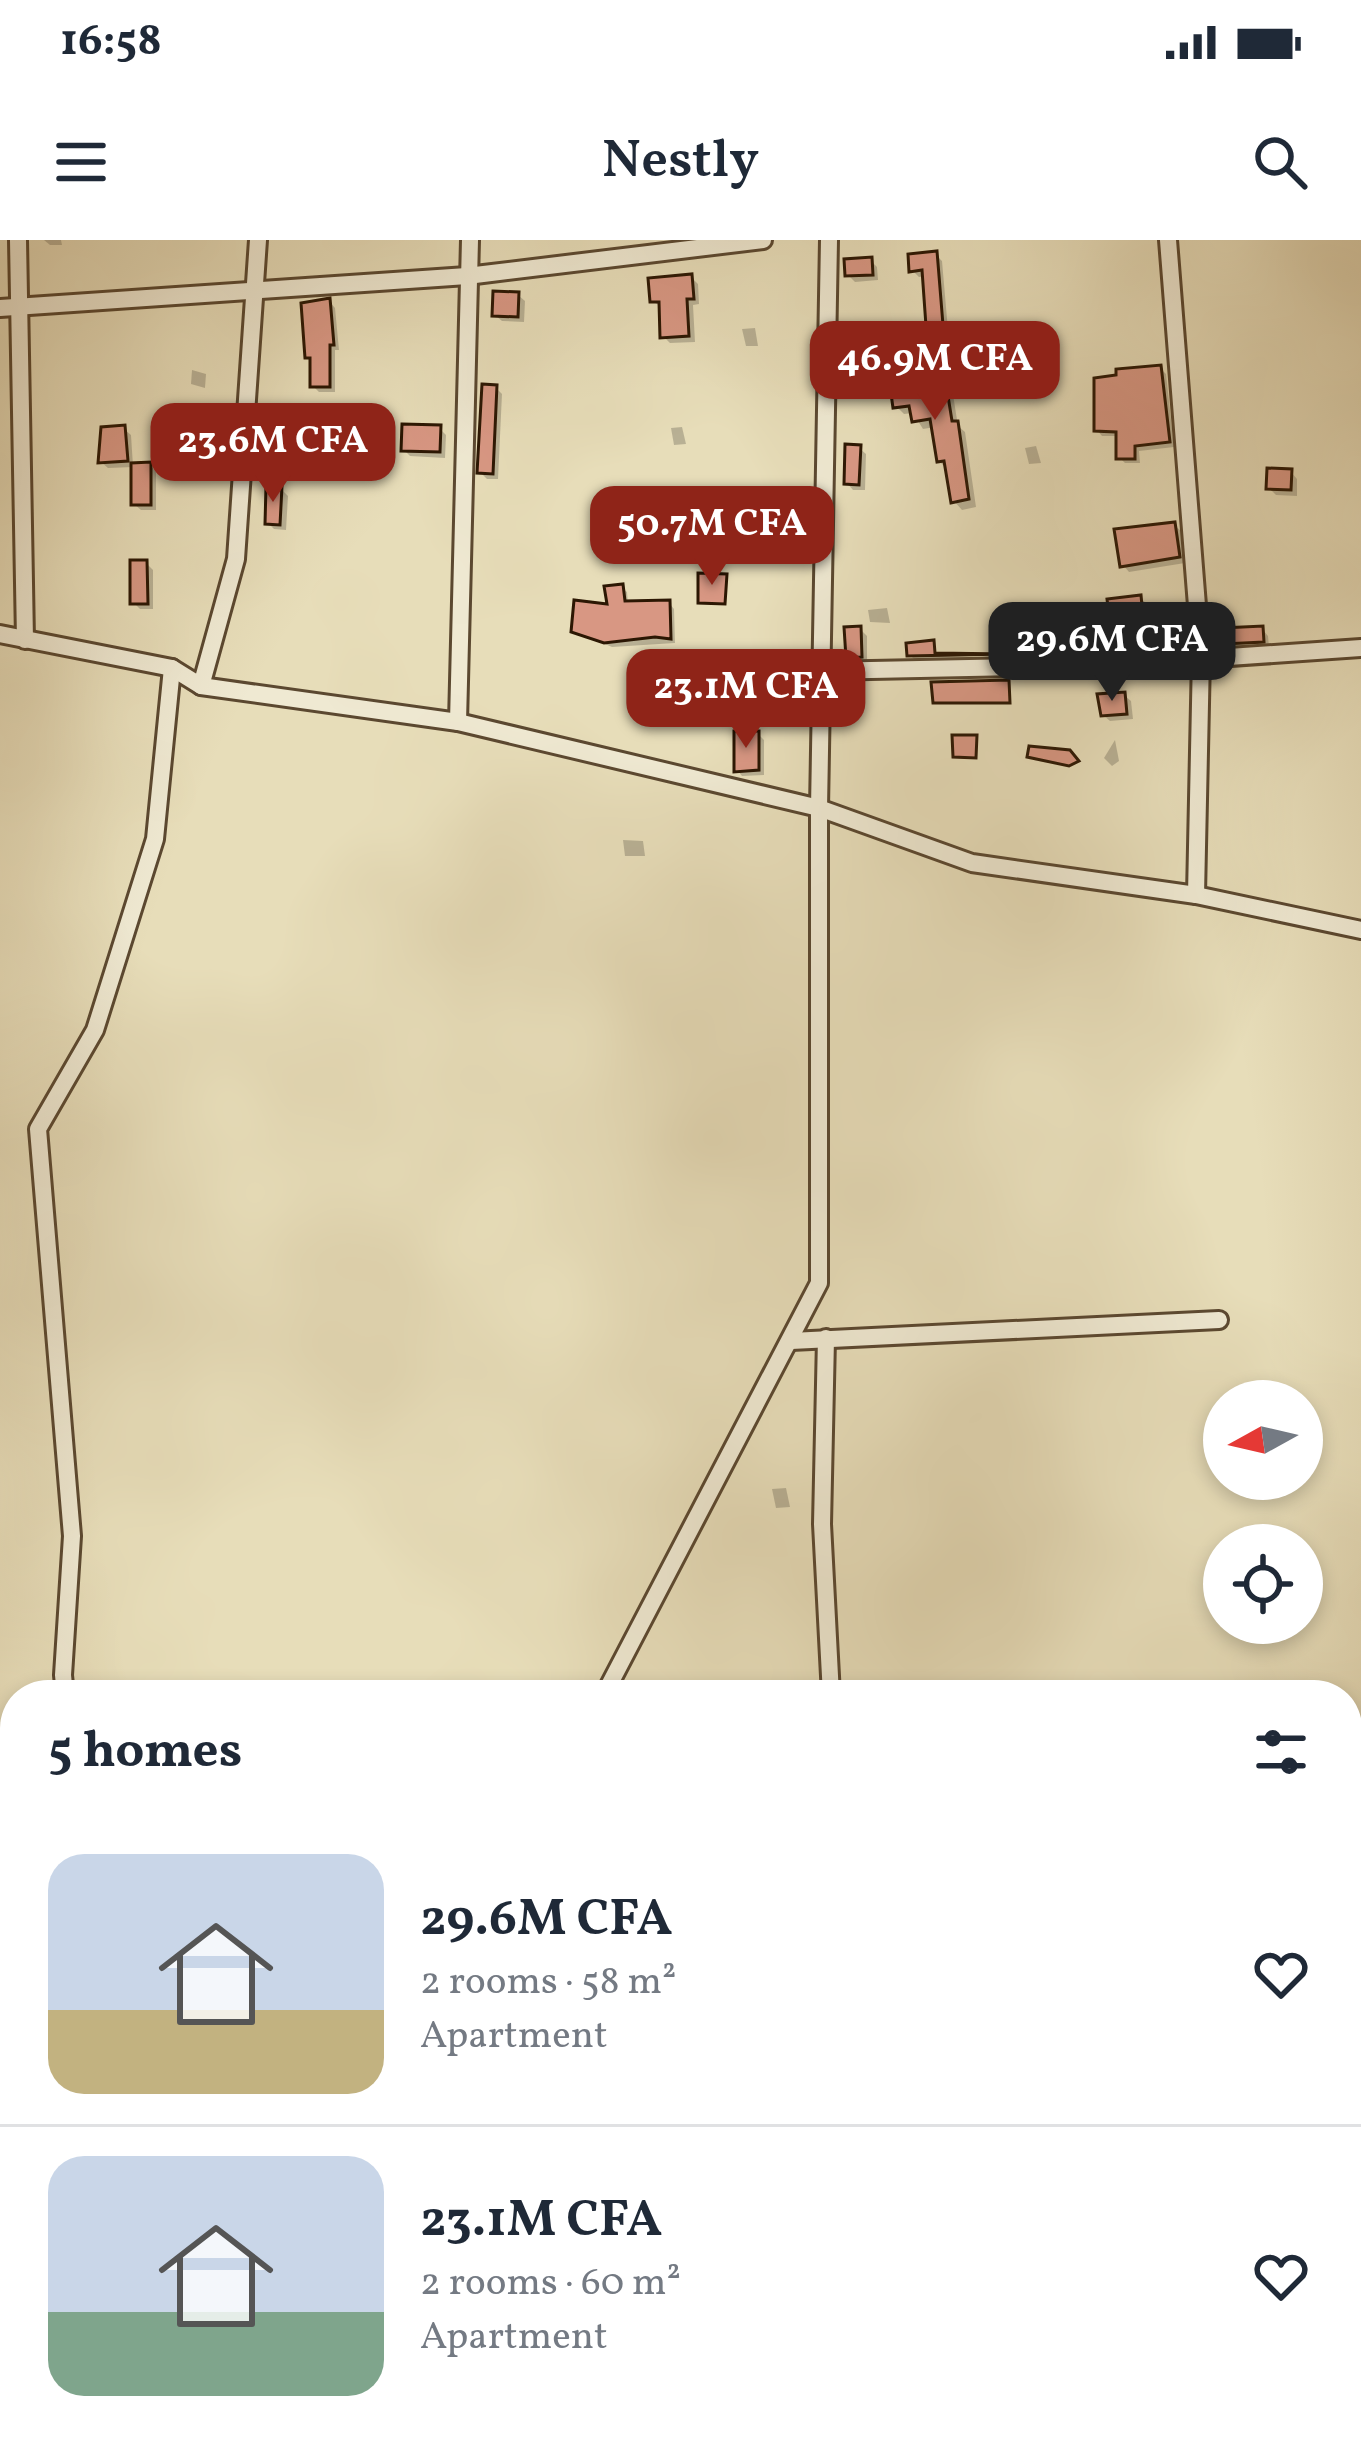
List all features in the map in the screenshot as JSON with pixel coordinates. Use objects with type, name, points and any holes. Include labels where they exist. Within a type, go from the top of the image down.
[{"type":"street","points":[[18,240],[9,308],[25,640]]},
{"type":"street","points":[[201,686],[236,559],[258,240]]},
{"type":"street","points":[[458,722],[470,240]]},
{"type":"street","points":[[9,308],[467,276],[763,240]]},
{"type":"street","points":[[612,1680],[819,1283],[819,808],[829,240]]},
{"type":"street","points":[[1168,240],[1202,656],[1196,895]]},
{"type":"street","points":[[0,634],[172,668],[201,686],[458,722],[819,808],[972,862],[1196,895],[1361,930]]},
{"type":"street","points":[[821,671],[1113,665],[1361,648]]},
{"type":"street","points":[[66,1680],[72,1536],[38,1129],[95,1030],[155,839],[172,668]]},
{"type":"street","points":[[790,1341],[1220,1320]]},
{"type":"street","points":[[826,1337],[822,1524],[830,1680]]},
{"type":"building","points":[[937,251],[943,325],[926,326],[922,270],[909,272],[908,254]]},
{"type":"building","points":[[872,257],[873,275],[845,276],[844,259]]},
{"type":"building","points":[[692,274],[694,299],[687,299],[689,336],[660,338],[659,302],[650,302],[648,278]]},
{"type":"building","points":[[493,291],[519,292],[518,317],[492,316]]},
{"type":"building","points":[[330,298],[334,345],[330,345],[330,387],[310,387],[301,303]]},
{"type":"building","points":[[1161,365],[1170,442],[1135,446],[1135,459],[1116,459],[1116,432],[1094,431],[1094,378],[1116,375],[1116,369]]},
{"type":"building","points":[[944,371],[952,421],[958,421],[969,499],[951,503],[944,461],[937,462],[930,419],[912,422],[909,406],[893,408],[889,379]]},
{"type":"building","points":[[482,384],[497,385],[493,474],[477,473]]},
{"type":"building","points":[[402,424],[441,425],[440,452],[401,451]]},
{"type":"building","points":[[125,425],[128,461],[98,463],[101,427]]},
{"type":"building","points":[[845,444],[861,445],[859,485],[844,484]]},
{"type":"building","points":[[151,462],[151,505],[131,505],[131,463]]},
{"type":"building","points":[[1267,468],[1292,469],[1291,490],[1266,489]]},
{"type":"building","points":[[266,486],[282,486],[280,525],[265,524]]},
{"type":"building","points":[[667,511],[671,552],[655,554],[651,513]]},
{"type":"building","points":[[1175,522],[1180,557],[1120,567],[1114,529]]},
{"type":"building","points":[[130,560],[147,560],[148,604],[130,604]]},
{"type":"building","points":[[698,573],[727,574],[725,604],[698,603]]},
{"type":"building","points":[[623,584],[625,601],[670,600],[671,639],[604,643],[571,632],[574,600],[607,604],[604,586]]},
{"type":"building","points":[[1141,595],[1146,650],[1122,652],[1119,629],[1111,630],[1107,599]]},
{"type":"building","points":[[861,626],[862,657],[846,658],[844,627]]},
{"type":"building","points":[[1263,626],[1264,642],[1223,644],[1222,628]]},
{"type":"building","points":[[934,640],[935,653],[1008,654],[907,656],[906,643]]},
{"type":"building","points":[[1009,680],[1010,703],[933,703],[931,682]]},
{"type":"building","points":[[1125,692],[1127,714],[1101,716],[1097,694]]},
{"type":"building","points":[[734,731],[759,731],[759,770],[734,772]]},
{"type":"building","points":[[952,735],[977,735],[976,758],[953,757]]},
{"type":"building","points":[[1029,746],[1070,750],[1079,761],[1069,766],[1027,757]]}]
